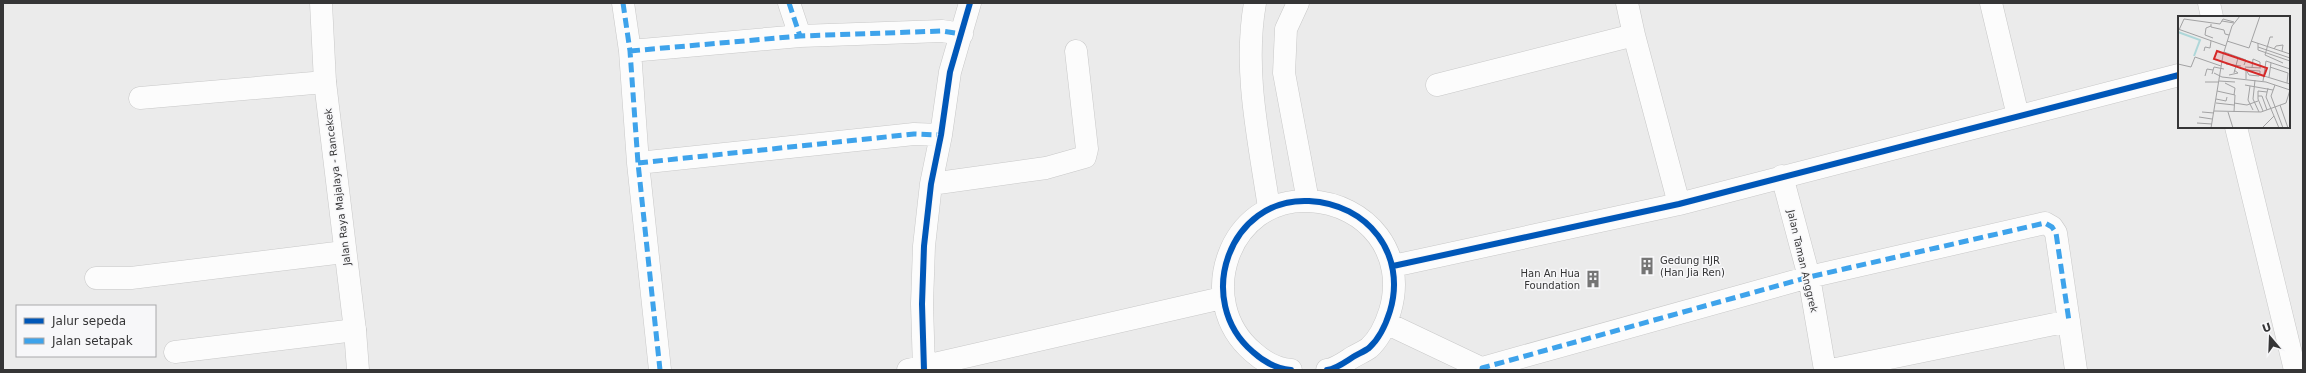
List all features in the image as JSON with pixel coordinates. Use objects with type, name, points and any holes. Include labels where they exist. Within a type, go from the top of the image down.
[{"type":"street","name":"Jalan Raya Majalaya - Rancekek","points":[[321,3],[325,82],[344,252],[355,330],[358,370]]},
{"type":"street","points":[[623,3],[630,51],[638,163],[660,370]]},
{"type":"street","points":[[789,3],[800,36]]},
{"type":"street","points":[[970,3],[950,72],[941,135],[931,184],[924,254],[918,369],[1222,298]]},
{"type":"street","points":[[1255,3],[1250,33],[1251,74],[1269,208]]},
{"type":"street","points":[[1298,3],[1286,29],[1284,73],[1308,201]]},
{"type":"street","points":[[1627,3],[1634,35],[1679,204]]},
{"type":"street","points":[[1991,3],[2018,116]]},
{"type":"street","points":[[2209,3],[2212,16]]},
{"type":"street","points":[[630,51],[800,36],[942,31],[962,34]]},
{"type":"street","points":[[1437,85],[1634,35]]},
{"type":"street","points":[[931,184],[1046,168],[1085,157],[1087,149],[1076,51]]},
{"type":"street","points":[[1393,266],[1679,204],[1782,176],[2178,75]]},
{"type":"street","points":[[140,98],[325,82]]},
{"type":"street","points":[[2236,128],[2295,370]]},
{"type":"street","points":[[638,163],[914,134],[941,135]]},
{"type":"street","name":"Jalan Taman Anggrek","points":[[1782,176],[1808,278],[1825,370]]},
{"type":"street","points":[[1291,370],[1284,369],[1261,359],[1242,343],[1229,322],[1222,298],[1222,272],[1244,228],[1269,208],[1284,203],[1308,201],[1334,204],[1361,217],[1381,239],[1393,266],[1394,296],[1386,323],[1369,348],[1335,369]]},
{"type":"street","points":[[1386,323],[1483,369],[1808,278],[2045,223],[2052,227],[2056,233],[2076,370]]},
{"type":"street","points":[[96,278],[131,278],[344,252]]},
{"type":"street","points":[[1831,370],[2069,321]]},
{"type":"street","points":[[175,352],[355,330]]},
{"type":"marked path","points":[[623,3],[630,51],[638,163],[660,370]]},
{"type":"marked path","points":[[789,3],[800,36],[942,31],[962,34]]},
{"type":"marked path","points":[[630,51],[800,36]]},
{"type":"marked path","points":[[638,163],[914,134],[941,135]]},
{"type":"marked path","points":[[1482,370],[1482,368],[1809,277],[2045,223],[2052,227],[2056,233],[2069,321]]},
{"type":"cycle path","points":[[924,370],[922,304],[924,246],[931,184],[941,135],[950,72],[970,3]]},
{"type":"cycle path","points":[[1393,266],[1679,204],[2178,75]]},
{"type":"cycle path","points":[[1291,370],[1275,366],[1261,358],[1253,352],[1235,331],[1225,306],[1223,281],[1228,256],[1240,234],[1258,216],[1281,204],[1309,201],[1330,204],[1349,211],[1365,222],[1378,236],[1387,252],[1393,270],[1394,290],[1390,311],[1379,336],[1367,349],[1337,367],[1327,370]]},
{"type":"place","name":"Gedung HJR (Han Jia Ren)","points":[[1647,266]]},
{"type":"place","name":"Han An Hua Foundation","points":[[1593,279]]}]
